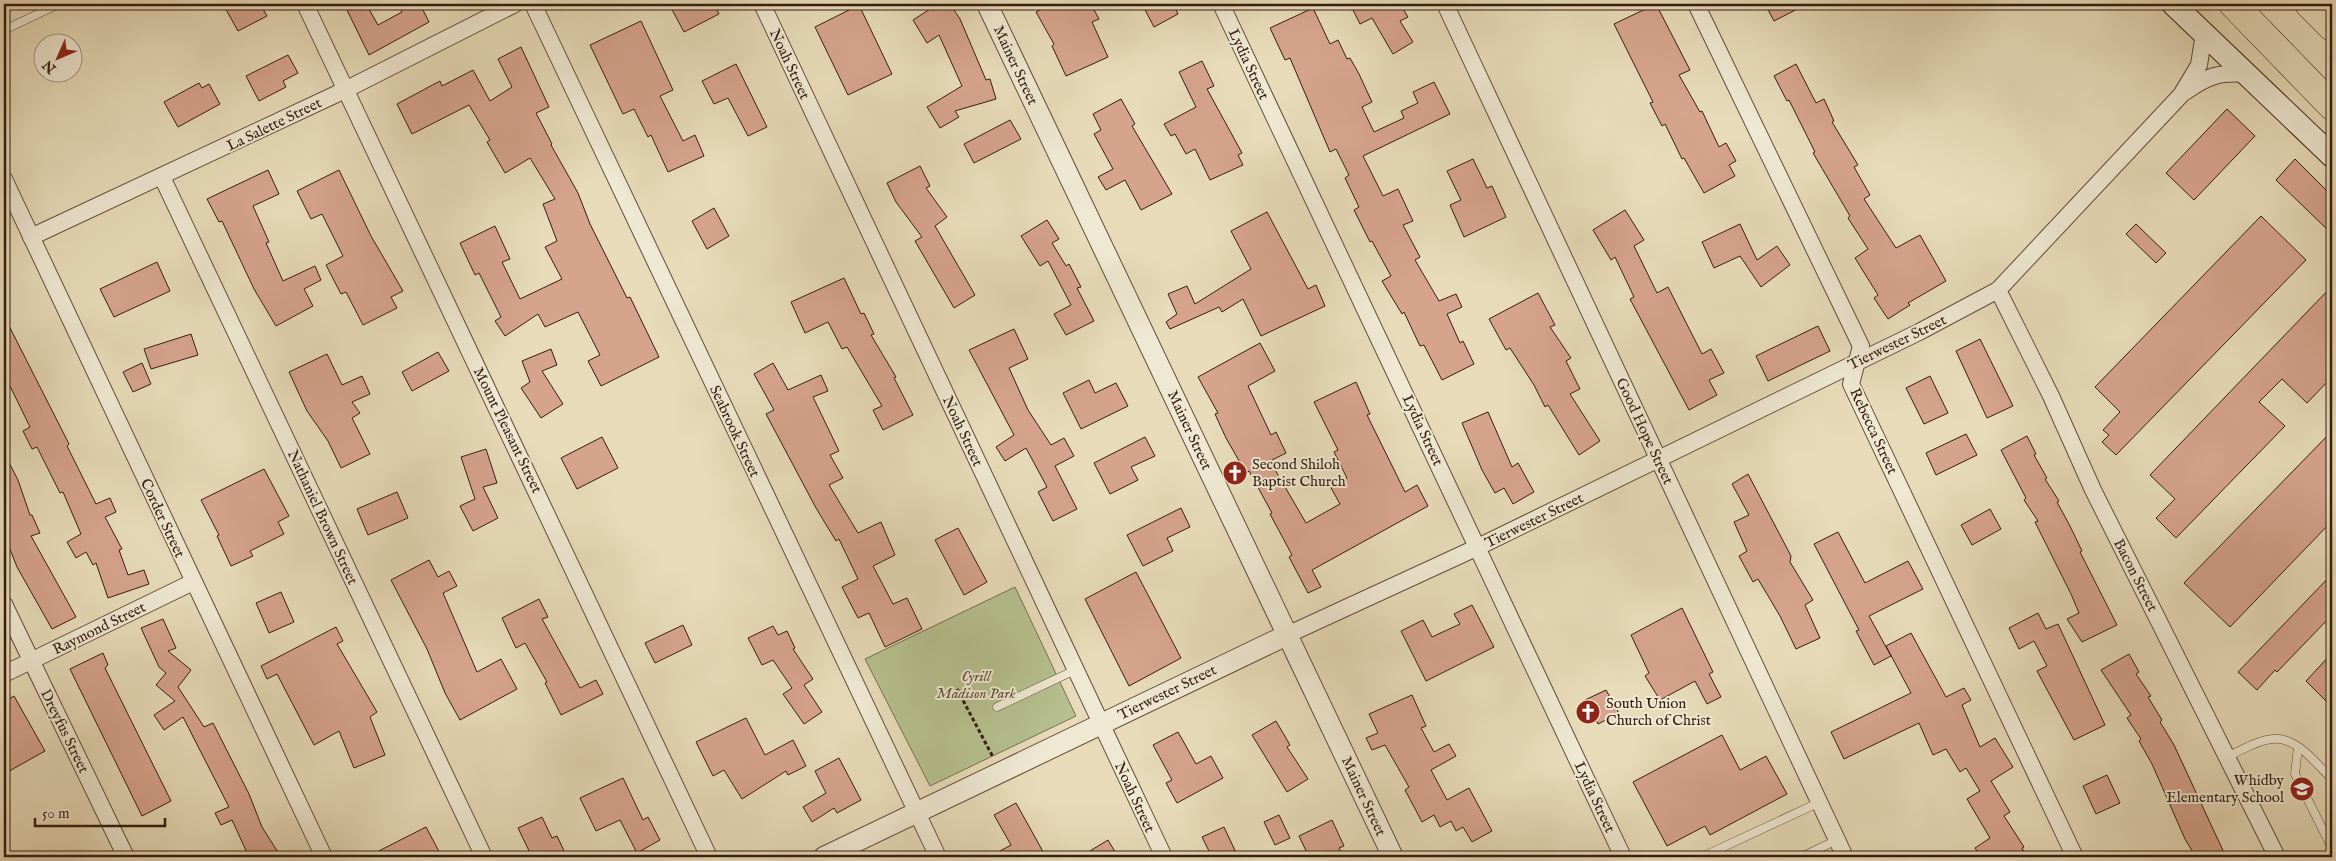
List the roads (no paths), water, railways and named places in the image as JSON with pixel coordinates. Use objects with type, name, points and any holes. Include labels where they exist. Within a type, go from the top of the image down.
[{"type":"highway","points":[[2233,4],[2332,106]]},
{"type":"highway","points":[[2308,4],[2332,27]]},
{"type":"main road","points":[[2173,4],[2332,156]]},
{"type":"street","name":"Mount Pleasant Street","points":[[305,4],[709,857]]},
{"type":"street","name":"La Salette Street","points":[[31,237],[345,90],[515,4]]},
{"type":"street","name":"Seabrook Street","points":[[533,4],[938,857]]},
{"type":"street","name":"Noah Street","points":[[762,4],[1164,857]]},
{"type":"street","name":"Mainer Street","points":[[986,4],[1393,857]]},
{"type":"street","name":"Lydia Street","points":[[1221,4],[1623,857]]},
{"type":"street","name":"Good Hope Street","points":[[1445,4],[1845,857]]},
{"type":"street","name":"Rebecca Street","points":[[1696,4],[1861,346],[1855,362],[1851,384],[2075,857]]},
{"type":"street","name":"Tierwester Street","points":[[2181,95],[2199,65],[2204,33]]},
{"type":"street","name":"Tierwester Street","points":[[824,857],[1288,635],[1478,547],[1919,332],[1998,290],[2181,95],[2202,80],[2212,76],[2224,73],[2247,74]]},
{"type":"street","name":"Nathaniel Brown Street","points":[[162,177],[484,857]]},
{"type":"street","name":"Corder Street","points":[[4,179],[324,857]]},
{"type":"street","name":"Bacon Street","points":[[1998,290],[2052,396],[2093,490],[2277,857]]},
{"type":"street","name":"Raymond Street","points":[[4,674],[194,582]]},
{"type":"street","name":"Dreyfus Street","points":[[4,604],[126,857]]},
{"type":"lane","points":[[4,30],[59,4]]},
{"type":"lane","points":[[998,707],[1076,670]]},
{"type":"lane","points":[[2228,756],[2271,739],[2285,740],[2298,747],[2332,779]]},
{"type":"lane","points":[[2298,747],[2295,774],[2332,848]]},
{"type":"lane","points":[[1702,857],[1720,854],[1820,802]]},
{"type":"lane","points":[[1801,857],[1837,840]]},
{"type":"place","name":"Second Shiloh Baptist Church","points":[[1235,473]]},
{"type":"place","name":"South Union Church of Christ","points":[[1588,712]]},
{"type":"place","name":"Whidby Elementary School","points":[[2302,789]]},
{"type":"park label","name":"Cyrill Madison Park","points":[[976,684]]}]
